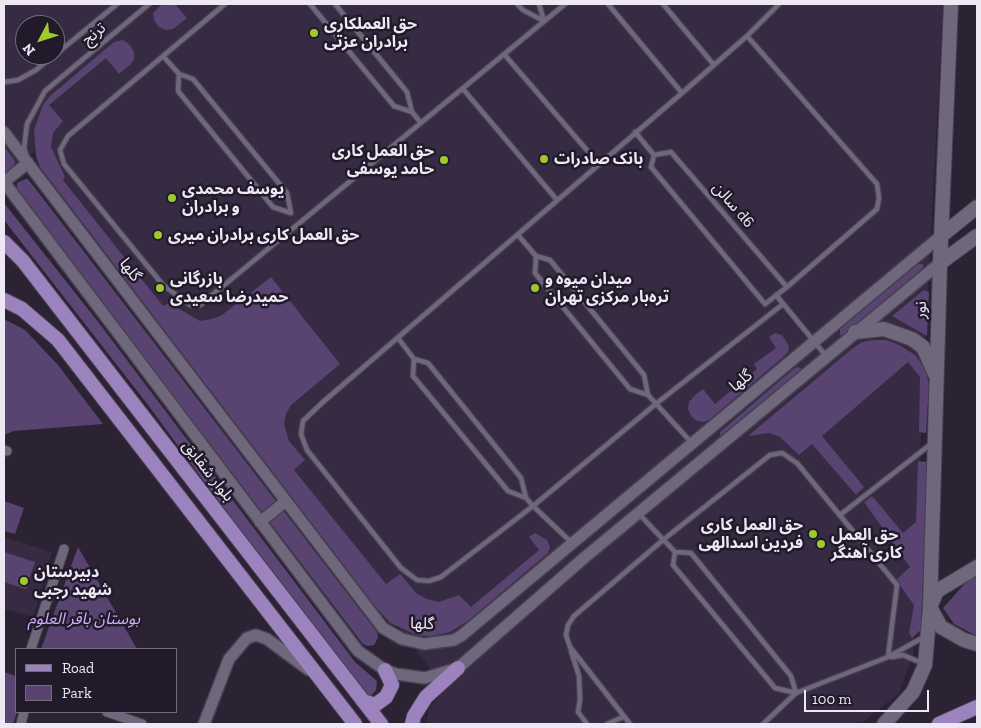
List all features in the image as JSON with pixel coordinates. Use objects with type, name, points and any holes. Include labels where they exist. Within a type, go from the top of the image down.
[{"type":"main road","name":"نور","points":[[925,665],[929,612],[940,263],[951,4]]},
{"type":"main road","points":[[941,236],[977,207]]},
{"type":"main road","points":[[940,263],[977,236]]},
{"type":"main road","name":"بلوار شقایق","points":[[4,242],[23,260],[381,724]]},
{"type":"main road","points":[[4,300],[22,309],[58,340],[355,724]]},
{"type":"main road","points":[[855,332],[884,329],[912,339],[923,347],[936,377]]},
{"type":"main road","points":[[977,567],[937,591],[929,612],[941,627],[964,640],[977,644]]},
{"type":"main road","points":[[884,724],[913,692],[925,665]]},
{"type":"main road","points":[[412,724],[414,716],[426,697],[458,668]]},
{"type":"main road","points":[[363,701],[378,704],[386,697],[392,685],[385,670]]},
{"type":"main road","points":[[939,724],[977,707]]},
{"type":"street","name":"گلها","points":[[4,132],[383,628],[402,640],[424,644],[454,640],[461,636],[941,236]]},
{"type":"street","points":[[28,163],[4,182],[358,651],[385,670],[396,674],[425,678],[458,668],[584,558],[940,263]]},
{"type":"street","points":[[692,443],[704,458]]},
{"type":"street","points":[[626,498],[638,513]]},
{"type":"street","points":[[260,522],[286,501]]},
{"type":"street","points":[[572,543],[584,558]]},
{"type":"street","points":[[31,648],[64,549]]},
{"type":"street","points":[[204,724],[229,659],[247,638],[256,635],[267,639],[323,683]]},
{"type":"street","points":[[110,713],[142,724]]},
{"type":"lane","name":"ترنج","points":[[65,47],[117,4]]},
{"type":"lane","name":"ترنج","points":[[28,163],[24,148],[27,124],[45,91],[149,4]]},
{"type":"lane","points":[[225,4],[68,136],[60,150],[64,164],[163,285],[190,305],[200,305],[565,4]]},
{"type":"lane","points":[[310,4],[394,106],[412,112]]},
{"type":"lane","points":[[335,4],[407,92],[412,112],[420,123]]},
{"type":"lane","points":[[517,4],[522,10],[544,21]]},
{"type":"lane","points":[[540,4],[544,21]]},
{"type":"lane","points":[[608,4],[682,93]]},
{"type":"lane","points":[[664,4],[714,64]]},
{"type":"lane","points":[[779,4],[747,36],[682,93],[598,163],[518,235],[303,421],[301,434],[307,450],[401,568],[417,580],[428,581],[441,577],[533,506],[657,403],[783,304]]},
{"type":"lane","points":[[635,132],[654,155],[651,167],[764,304],[788,288],[877,209],[879,198],[878,184],[747,36]]},
{"type":"lane","points":[[504,54],[598,163]]},
{"type":"lane","points":[[163,56],[179,74],[193,79],[286,193],[291,213],[299,223]]},
{"type":"lane","name":"ترنج","points":[[4,82],[18,80],[41,65]]},
{"type":"lane","points":[[179,74],[178,91],[184,99],[273,207],[291,213]]},
{"type":"lane","points":[[463,88],[557,200]]},
{"type":"lane","name":"سالن d6","points":[[654,155],[672,152],[788,288]]},
{"type":"lane","points":[[518,235],[536,256],[550,260],[644,375],[648,395]]},
{"type":"lane","points":[[536,256],[535,273],[630,388],[648,395],[692,443]]},
{"type":"lane","points":[[776,295],[826,356]]},
{"type":"lane","points":[[398,338],[414,359],[428,363],[521,478],[526,498],[572,543]]},
{"type":"lane","points":[[414,359],[413,376],[508,491],[526,498]]},
{"type":"lane","points":[[840,515],[934,441]]},
{"type":"lane","points":[[587,724],[578,712],[580,699],[579,676],[566,636],[568,625],[574,616],[663,540],[770,455],[782,454],[797,463],[897,585],[888,657]]},
{"type":"lane","points":[[638,513],[675,552],[691,553],[791,676],[796,693]]},
{"type":"lane","points":[[675,552],[673,565],[774,688],[796,693]]},
{"type":"lane","points":[[763,724],[796,693],[888,657],[927,635]]},
{"type":"lane","points":[[570,648],[630,724]]},
{"type":"lane","points":[[888,657],[903,655],[916,659],[925,665]]},
{"type":"lane","points":[[607,724],[624,717]]},
{"type":"shaded area","name":"میدان میوه و تره‌بار مرکزی تهران","points":[[4,4],[943,4],[922,399],[914,652],[899,693],[860,724],[426,724],[429,710],[445,688],[36,150],[4,177]]},
{"type":"shaded area","points":[[4,203],[99,323],[355,662],[377,681],[376,690],[370,697],[314,631],[148,405],[4,220]]},
{"type":"shaded area","name":"دبیرستان شهید رجبی","points":[[4,537],[52,552],[33,617],[4,609]]},
{"type":"green space","points":[[162,4],[175,4],[187,18],[173,29],[166,30],[159,27],[154,20],[153,13]]},
{"type":"green space","points":[[123,40],[129,44],[134,52],[134,59],[130,65],[119,74],[106,58],[49,105],[63,121],[53,133],[51,147],[65,177],[63,180],[163,306],[169,303],[200,321],[212,319],[222,315],[271,277],[340,364],[291,405],[286,414],[284,424],[289,441],[305,460],[294,470],[386,584],[400,574],[416,593],[427,599],[439,602],[459,595],[471,607],[539,550],[529,537],[535,533],[547,540],[550,547],[548,553],[469,620],[450,632],[431,636],[417,635],[390,623],[374,605],[40,167],[36,156],[34,130],[43,105],[50,96],[114,42]]},
{"type":"green space","points":[[4,146],[15,161],[14,167],[7,173],[4,173]]},
{"type":"green space","points":[[28,179],[377,632],[378,638],[374,645],[368,646],[363,644],[17,192],[17,183]]},
{"type":"green space","points":[[917,264],[923,264],[923,270],[844,336],[840,335],[840,329]]},
{"type":"green space","points":[[924,290],[929,292],[927,336],[892,316]]},
{"type":"green space","points":[[4,319],[25,330],[58,365],[103,424],[14,431],[4,435]]},
{"type":"green space","points":[[775,333],[782,335],[789,346],[788,352],[782,358],[709,420],[697,421],[691,416],[688,409],[689,402],[703,389],[715,404],[757,369],[754,364],[776,348],[769,337]]},
{"type":"green space","points":[[887,340],[901,346],[915,355],[926,370],[929,385],[926,433],[919,432],[920,377],[908,362],[822,436],[864,487],[856,495],[812,444],[799,455],[780,437],[769,433],[748,436],[853,348],[862,342]]},
{"type":"green space","points":[[796,367],[801,368],[801,372],[723,437],[720,437],[720,432]]},
{"type":"green space","points":[[918,461],[927,462],[921,630],[912,638],[909,633],[914,605],[896,580],[910,567],[864,502],[872,496],[903,533],[916,522]]},
{"type":"green space","points":[[4,501],[24,508],[15,534],[4,531]]},
{"type":"green space","name":"بوستان باقر العلوم","points":[[78,547],[136,648],[41,648]]},
{"type":"green space","points":[[4,552],[35,562],[26,589],[4,582]]},
{"type":"green space","points":[[977,576],[977,636],[954,624],[943,608],[969,579]]},
{"type":"green space","points":[[4,672],[15,676],[15,713],[17,713],[13,724],[4,724]]},
{"type":"place","name":"حق العملکاری برادران عزتی","points":[[314,33]]},
{"type":"place","name":"بانک صادرات","points":[[544,159]]},
{"type":"place","name":"حق العمل کاری حامد یوسفی","points":[[444,160]]},
{"type":"place","name":"یوسف محمدی و برادران","points":[[172,198]]},
{"type":"place","name":"حق العمل کاری برادران میری","points":[[158,235]]},
{"type":"place","name":"بازرگانی حمیدرضا سعیدی","points":[[160,288]]},
{"type":"place","name":"میدان میوه و تره‌بار مرکزی تهران","points":[[535,288]]},
{"type":"place","name":"حق العمل کاری فردین اسدالهی","points":[[813,534]]},
{"type":"place","name":"حق العمل کاری آهنگر","points":[[821,544]]},
{"type":"place","name":"دبیرستان شهید رجبی","points":[[24,581]]}]
